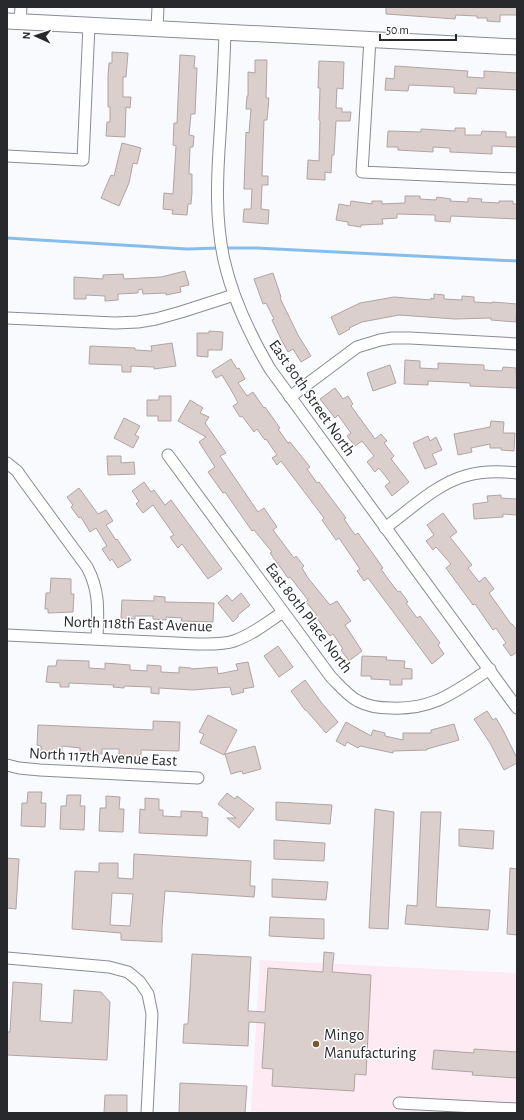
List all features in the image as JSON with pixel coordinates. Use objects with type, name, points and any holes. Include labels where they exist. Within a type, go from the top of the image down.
[{"type":"street","points":[[157,28],[158,7]]},
{"type":"street","points":[[16,16],[89,25],[517,47]]},
{"type":"street","points":[[7,156],[83,160],[89,25]]},
{"type":"street","name":"East 80th Street North","points":[[225,32],[217,187],[220,233],[224,260],[234,296],[254,343],[290,397],[517,708]]},
{"type":"street","points":[[370,39],[362,172],[517,179]]},
{"type":"street","points":[[7,318],[115,323],[138,322],[156,319],[234,296]]},
{"type":"street","points":[[290,397],[357,347],[380,340],[410,338],[517,344]]},
{"type":"street","name":"East 80th Place North","points":[[168,455],[331,677],[348,694],[358,701],[370,706],[382,708],[408,709],[432,703],[490,669]]},
{"type":"street","points":[[7,463],[17,471],[87,567],[92,577],[98,600],[97,638]]},
{"type":"street","points":[[385,528],[441,487],[452,481],[478,473],[496,471],[517,473]]},
{"type":"street","name":"North 118th East Avenue","points":[[7,635],[97,638],[196,644],[221,643],[234,641],[245,636],[283,612]]},
{"type":"street","name":"North 117th Avenue East","points":[[7,765],[40,770],[198,778]]},
{"type":"street","points":[[7,958],[109,967],[128,972],[140,982],[148,994],[152,1014],[147,1113]]},
{"type":"street","points":[[399,1103],[517,1109]]},
{"type":"shaded area","name":"Mingo Manufacturing","points":[[260,960],[517,973],[517,1113],[287,1113],[251,1111]]},
{"type":"building","points":[[386,7],[517,7],[517,15],[500,15],[500,22],[487,21],[487,18],[477,18],[477,16],[456,15],[455,19],[386,14]]},
{"type":"building","points":[[112,52],[128,53],[126,77],[123,77],[123,97],[131,97],[130,108],[126,107],[125,137],[106,136],[107,122],[110,122],[110,107],[108,107],[108,76],[109,63],[112,63]]},
{"type":"building","points":[[180,55],[195,56],[194,68],[197,68],[195,114],[191,114],[189,135],[194,136],[193,147],[190,147],[189,174],[192,174],[191,204],[188,204],[187,215],[172,214],[173,210],[163,209],[164,193],[173,194],[176,146],[173,145],[174,123],[177,123]]},
{"type":"building","points":[[255,60],[267,60],[266,98],[269,98],[267,120],[264,120],[262,176],[268,176],[268,185],[262,185],[261,209],[269,210],[268,224],[243,222],[244,209],[251,209],[252,189],[244,189],[246,132],[249,133],[251,109],[246,109],[248,96],[248,72],[255,73]]},
{"type":"building","points":[[319,61],[344,62],[343,89],[337,88],[336,108],[342,108],[342,112],[351,112],[350,121],[336,121],[334,155],[332,155],[331,173],[325,172],[325,180],[307,179],[308,160],[319,161]]},
{"type":"building","points":[[395,66],[468,71],[467,77],[484,78],[484,71],[517,73],[517,90],[477,88],[476,94],[454,93],[454,87],[409,85],[408,91],[385,90],[386,78],[394,79]]},
{"type":"building","points":[[455,128],[465,128],[465,135],[481,135],[482,131],[506,132],[506,137],[517,137],[517,147],[492,146],[492,154],[450,152],[450,148],[433,147],[433,152],[398,150],[398,147],[387,147],[388,131],[421,132],[421,129],[455,131]]},
{"type":"building","points":[[122,143],[141,148],[137,164],[133,163],[129,183],[119,206],[101,198],[111,175],[114,176]]},
{"type":"building","points":[[405,196],[420,196],[420,199],[436,200],[437,197],[451,199],[450,201],[468,202],[468,198],[482,199],[481,202],[499,203],[499,201],[513,201],[513,204],[517,204],[517,219],[451,216],[450,222],[435,221],[435,215],[397,214],[397,218],[382,219],[383,224],[361,225],[361,227],[348,225],[348,222],[336,220],[339,204],[350,206],[351,201],[372,204],[372,201],[382,201],[382,204],[405,203]]},
{"type":"building","points":[[185,271],[189,285],[180,287],[181,292],[166,295],[166,293],[143,294],[142,289],[138,290],[138,293],[118,294],[118,300],[105,301],[105,296],[86,295],[86,299],[74,299],[74,277],[103,279],[103,275],[123,274],[124,279],[161,277]]},
{"type":"building","points":[[273,273],[281,297],[280,298],[298,335],[311,356],[301,362],[293,349],[288,352],[272,320],[274,319],[266,303],[263,304],[254,279]]},
{"type":"building","points":[[434,294],[444,295],[444,299],[462,300],[462,296],[474,297],[474,302],[517,304],[516,322],[491,320],[491,318],[455,319],[399,315],[362,322],[339,335],[331,317],[360,303],[394,297],[431,300],[431,298],[434,299]]},
{"type":"building","points":[[209,331],[223,332],[222,350],[208,350],[208,357],[197,356],[197,333],[209,333]]},
{"type":"building","points":[[172,343],[176,366],[154,369],[154,367],[131,366],[131,372],[122,372],[121,365],[89,364],[90,346],[135,348],[135,350],[152,351],[151,346]]},
{"type":"building","points":[[231,359],[237,369],[239,368],[245,379],[238,383],[247,396],[253,392],[264,408],[265,407],[280,428],[278,429],[288,443],[290,442],[310,467],[307,469],[317,483],[319,482],[346,518],[344,519],[355,535],[358,533],[383,568],[381,569],[388,579],[408,602],[406,603],[417,618],[420,616],[440,643],[438,645],[444,654],[432,664],[368,578],[364,581],[357,571],[360,569],[339,538],[336,540],[322,520],[324,518],[281,461],[277,465],[272,458],[277,455],[266,439],[265,440],[257,429],[254,432],[242,416],[240,417],[233,406],[238,403],[222,375],[216,378],[212,371]]},
{"type":"building","points":[[405,360],[420,361],[420,368],[438,369],[438,363],[484,365],[484,370],[502,371],[503,367],[516,368],[517,388],[470,386],[470,383],[428,381],[428,385],[404,384]]},
{"type":"building","points":[[390,365],[396,383],[373,391],[367,373]]},
{"type":"building","points":[[335,388],[343,399],[348,396],[353,404],[351,406],[375,439],[381,434],[387,441],[384,443],[394,456],[391,459],[409,482],[392,496],[385,486],[390,482],[379,468],[375,472],[367,462],[374,456],[362,441],[355,446],[347,436],[351,433],[338,415],[335,418],[320,399]]},
{"type":"building","points":[[159,396],[171,396],[171,421],[158,421],[158,416],[147,416],[147,400],[159,400]]},
{"type":"building","points":[[190,400],[203,408],[200,413],[209,417],[205,423],[226,453],[220,456],[258,512],[264,508],[277,527],[273,530],[294,558],[296,556],[304,566],[302,568],[308,578],[330,605],[337,601],[351,621],[345,625],[362,651],[349,661],[341,650],[343,649],[333,634],[330,636],[315,616],[317,615],[306,602],[308,600],[290,577],[288,578],[270,553],[272,552],[254,530],[252,531],[225,492],[223,493],[208,472],[215,467],[199,442],[206,437],[178,421]]},
{"type":"building","points":[[124,418],[140,426],[135,435],[139,437],[133,448],[114,438]]},
{"type":"building","points":[[491,421],[504,422],[503,433],[515,433],[514,451],[501,450],[501,448],[490,448],[490,444],[471,448],[472,452],[458,455],[454,434],[490,427]]},
{"type":"building","points":[[428,436],[430,441],[436,437],[442,450],[432,454],[437,464],[425,469],[413,443]]},
{"type":"building","points":[[107,456],[121,456],[121,463],[134,462],[135,474],[108,475]]},
{"type":"building","points":[[144,482],[151,492],[154,490],[165,505],[171,500],[222,569],[208,579],[182,544],[178,548],[170,537],[174,535],[153,505],[143,513],[136,504],[139,501],[132,491]]},
{"type":"building","points":[[79,488],[98,514],[106,510],[113,521],[106,525],[131,560],[118,568],[112,559],[110,561],[102,549],[107,546],[96,528],[90,532],[81,517],[79,518],[71,507],[73,505],[67,497]]},
{"type":"building","points":[[501,495],[501,498],[517,499],[517,515],[503,514],[503,517],[474,519],[473,504],[488,502],[487,496]]},
{"type":"building","points":[[443,513],[457,532],[450,537],[472,565],[468,568],[479,582],[485,577],[494,589],[489,593],[517,630],[517,652],[511,656],[503,645],[506,643],[496,628],[493,630],[475,604],[473,605],[446,568],[451,564],[436,547],[433,550],[426,541],[434,535],[427,525]]},
{"type":"building","points":[[51,578],[71,579],[71,594],[74,594],[73,612],[48,613],[48,609],[45,609],[46,593],[50,593]]},
{"type":"building","points":[[241,593],[250,605],[238,615],[233,622],[218,603],[227,595],[232,601]]},
{"type":"building","points":[[154,596],[165,597],[165,602],[214,603],[213,622],[181,621],[182,618],[166,617],[166,620],[153,619],[153,616],[135,616],[135,619],[121,618],[122,600],[154,601]]},
{"type":"building","points":[[278,646],[293,667],[279,677],[264,656]]},
{"type":"building","points":[[362,656],[387,657],[386,660],[405,661],[404,668],[412,669],[412,679],[402,679],[402,685],[390,685],[390,680],[371,679],[371,676],[361,676]]},
{"type":"building","points":[[57,660],[89,661],[89,668],[105,669],[105,663],[130,665],[130,670],[147,671],[147,665],[161,666],[161,672],[179,673],[179,667],[191,669],[217,667],[218,674],[238,670],[236,664],[248,662],[254,687],[243,689],[244,692],[232,695],[230,687],[193,690],[159,688],[159,694],[151,693],[151,687],[124,686],[124,688],[113,687],[114,685],[69,683],[69,687],[60,687],[60,683],[46,682],[48,666],[56,666]]},
{"type":"building","points":[[305,680],[338,722],[326,733],[305,710],[291,691]]},
{"type":"building","points":[[487,711],[493,720],[496,718],[517,758],[517,763],[504,770],[490,743],[474,719]]},
{"type":"building","points":[[208,715],[237,730],[224,755],[200,743],[204,734],[199,732]]},
{"type":"building","points":[[153,721],[180,722],[179,751],[141,750],[141,756],[119,755],[119,749],[102,749],[102,754],[80,753],[80,748],[62,746],[62,752],[41,751],[41,746],[37,745],[38,725],[153,730]]},
{"type":"building","points":[[346,722],[371,736],[373,730],[385,733],[385,736],[403,740],[403,733],[431,733],[431,730],[454,724],[459,740],[427,750],[393,751],[393,753],[360,746],[358,748],[347,742],[345,746],[336,741]]},
{"type":"building","points":[[255,746],[261,769],[243,774],[242,771],[231,774],[225,754]]},
{"type":"building","points":[[28,792],[42,792],[41,803],[46,803],[45,827],[21,826],[22,803],[27,803]]},
{"type":"building","points":[[227,793],[235,799],[237,796],[254,809],[239,828],[227,818],[236,818],[218,804]]},
{"type":"building","points":[[67,795],[81,795],[80,806],[85,806],[84,830],[60,829],[61,806],[66,806]]},
{"type":"building","points":[[106,796],[120,797],[119,809],[124,809],[123,832],[99,831],[100,808],[106,808]]},
{"type":"building","points":[[145,798],[159,799],[159,810],[163,810],[163,816],[181,817],[181,811],[202,812],[202,817],[208,818],[207,836],[139,833],[140,809],[145,810]]},
{"type":"building","points":[[276,802],[332,805],[330,824],[276,820]]},
{"type":"building","points":[[375,809],[394,812],[388,929],[369,928]]},
{"type":"building","points":[[421,812],[441,812],[436,907],[490,910],[488,930],[405,924],[407,905],[417,906]]},
{"type":"building","points":[[459,829],[494,831],[493,849],[459,846]]},
{"type":"building","points":[[274,840],[325,843],[324,861],[274,859]]},
{"type":"building","points":[[134,854],[251,861],[250,886],[255,886],[254,897],[165,891],[162,942],[121,940],[121,933],[72,929],[75,871],[99,872],[99,863],[118,863],[118,878],[133,879]],"holes":[[[112,893],[133,894],[130,926],[110,925]]]},
{"type":"building","points":[[7,858],[19,859],[16,909],[7,908]]},
{"type":"building","points":[[510,868],[517,869],[517,935],[507,934]]},
{"type":"building","points":[[272,879],[328,882],[326,900],[272,897]]},
{"type":"building","points":[[270,917],[324,919],[324,939],[269,936]]},
{"type":"building","points":[[324,952],[334,953],[332,972],[371,975],[366,1075],[355,1074],[354,1091],[272,1086],[273,1069],[262,1068],[265,1023],[249,1022],[248,1046],[183,1043],[184,1024],[188,1024],[192,954],[251,957],[248,1011],[265,1012],[268,968],[323,972]]},
{"type":"building","points":[[13,982],[42,984],[40,1021],[72,1023],[74,990],[101,992],[110,1002],[107,1060],[7,1055],[7,1032],[10,1032]]},
{"type":"building","points":[[474,1049],[517,1052],[517,1078],[472,1075],[473,1072],[432,1069],[434,1050],[474,1053]]},
{"type":"building","points":[[180,1083],[247,1086],[245,1113],[179,1113]]},
{"type":"building","points":[[105,1095],[127,1095],[127,1113],[104,1113]]},
{"type":"waterway","points":[[7,238],[187,249],[219,248]]},
{"type":"waterway","points":[[225,248],[256,248],[517,261]]},
{"type":"place","name":"Mingo Manufacturing","points":[[316,1044]]}]
